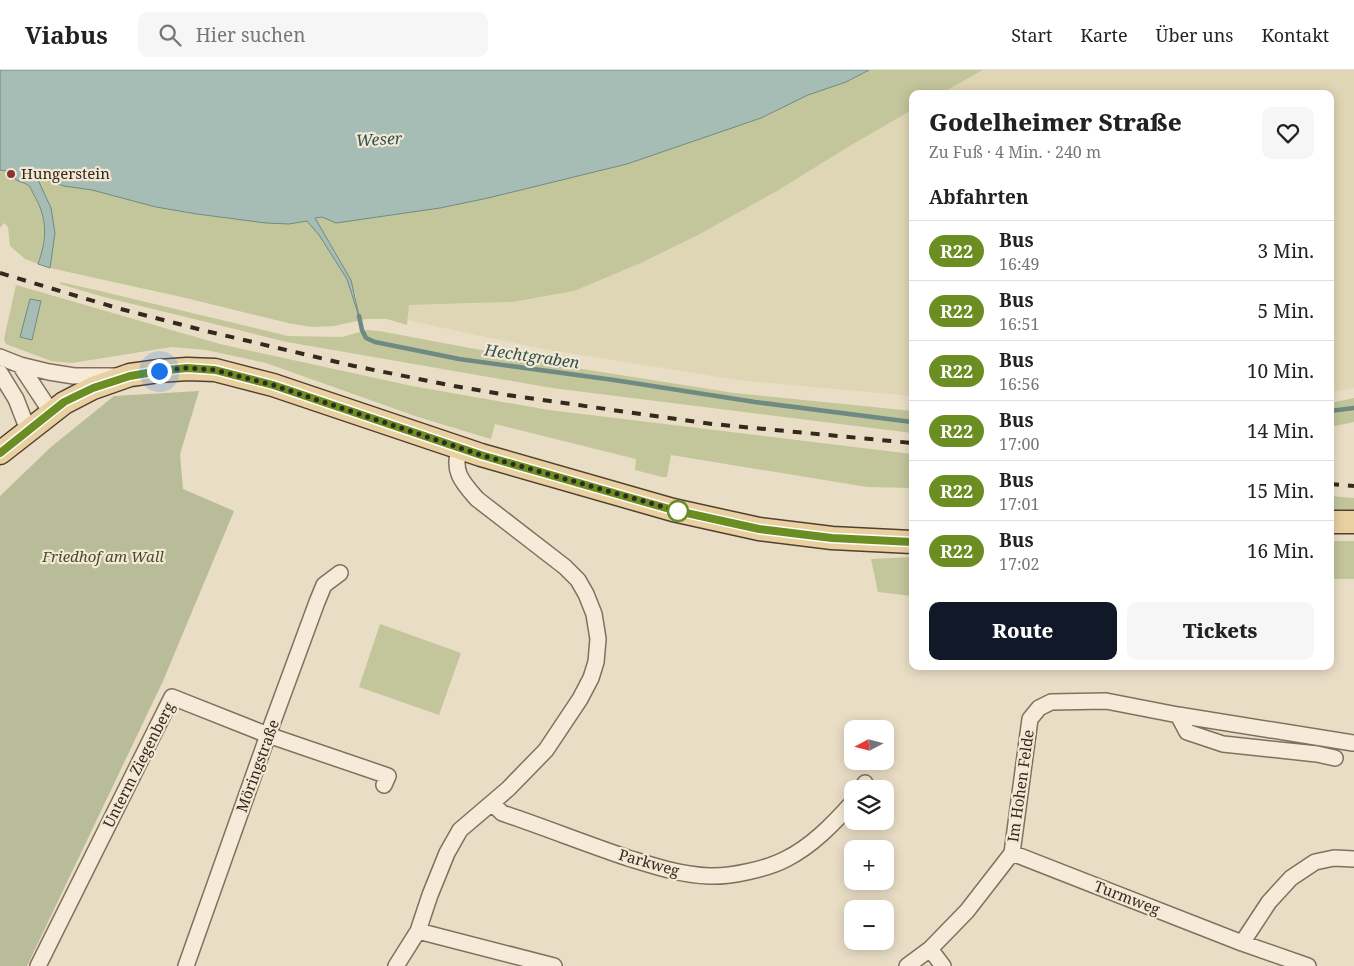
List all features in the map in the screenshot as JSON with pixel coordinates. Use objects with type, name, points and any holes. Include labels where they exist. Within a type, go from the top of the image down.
[{"type":"main road","points":[[0,453],[64,402],[93,388],[130,376],[159,371],[187,368],[215,370],[273,385],[460,448],[673,510],[750,527],[832,538],[909,542]]},
{"type":"main road","points":[[1334,522],[1354,522]]},
{"type":"street","points":[[0,357],[20,365],[74,376],[130,376]]},
{"type":"street","points":[[20,365],[51,412]]},
{"type":"street","points":[[0,373],[16,399],[28,430]]},
{"type":"street","points":[[396,966],[418,931],[447,853],[460,830],[508,789],[546,750],[580,699],[591,678],[596,662],[598,639],[594,614],[578,580],[565,567],[478,500],[467,488],[459,476],[456,467],[456,457],[460,448]]},
{"type":"street","name":"Möringstraße","points":[[186,966],[268,735],[324,585],[340,573]]},
{"type":"street","name":"Unterm Ziegenberg","points":[[38,966],[172,697],[268,735],[388,776],[384,786]]},
{"type":"street","name":"Im Hohen Felde","points":[[907,966],[930,949],[967,911],[1012,853],[1030,719],[1039,708],[1051,702],[1106,701],[1178,715],[1353,743]]},
{"type":"street","points":[[1178,715],[1187,732],[1224,744],[1317,754],[1335,758]]},
{"type":"street","name":"Parkweg","points":[[492,803],[502,813],[590,845],[673,872],[709,876],[734,875],[786,860],[828,829],[844,812]]},
{"type":"street","name":"Turmweg","points":[[1012,853],[1242,944],[1308,966]]},
{"type":"street","points":[[1242,944],[1269,902],[1291,878],[1315,862],[1334,858],[1354,859]]},
{"type":"street","points":[[418,931],[554,966]]},
{"type":"street","points":[[930,949],[943,966]]},
{"type":"shaded area","points":[[983,70],[1354,70],[1354,388],[1334,391],[1334,90],[947,90]]},
{"type":"shaded area","points":[[909,112],[909,396],[738,380],[544,349],[408,320],[408,305],[513,302],[574,291],[643,262],[698,235],[777,191]]},
{"type":"green space","points":[[869,70],[983,70],[947,90],[909,90],[909,112],[777,191],[698,235],[643,262],[574,291],[513,302],[409,305],[407,325],[387,319],[366,319],[334,326],[312,327],[50,268],[55,233],[51,208],[39,178],[64,186],[92,190],[156,207],[197,214],[266,223],[289,224],[307,221],[319,235],[347,279],[358,314],[351,280],[315,218],[322,217],[336,223],[440,208],[627,164],[761,118],[808,95],[846,82]]},
{"type":"green space","points":[[0,170],[12,172],[16,180],[29,186],[39,204],[45,229],[38,264],[25,259],[10,246],[8,227],[4,223],[0,228]]},
{"type":"green space","points":[[60,282],[100,291],[288,336],[342,337],[367,330],[379,331],[576,368],[734,393],[909,411],[909,433],[552,388],[287,342],[100,296],[60,284]]},
{"type":"green space","points":[[16,285],[220,344],[412,386],[549,410],[909,454],[909,488],[867,487],[671,455],[667,477],[662,477],[635,470],[636,459],[495,424],[491,439],[418,417],[266,363],[206,350],[172,347],[72,363],[51,361],[6,344],[4,339]],"holes":[[[30,299],[41,302],[32,340],[21,337]]]},
{"type":"green space","name":"Friedhof am Wall","points":[[199,391],[180,454],[183,489],[234,511],[163,681],[27,966],[0,966],[0,496],[51,447],[114,396]]},
{"type":"green space","points":[[1354,398],[1354,422],[1334,426],[1334,402]]},
{"type":"green space","points":[[1334,496],[1354,498],[1354,514],[1334,513]]},
{"type":"green space","points":[[1334,541],[1354,541],[1354,579],[1334,579]]},
{"type":"green space","points":[[909,557],[909,596],[878,592],[871,559]]},
{"type":"green space","points":[[380,624],[461,653],[439,715],[359,687]]},
{"type":"water","name":"Weser","points":[[0,70],[869,70],[846,82],[808,95],[761,118],[627,164],[440,208],[336,223],[322,217],[315,218],[351,280],[360,320],[347,279],[319,235],[307,221],[289,224],[266,223],[197,214],[156,207],[92,190],[64,186],[40,178],[39,182],[51,208],[55,233],[50,268],[38,264],[45,229],[39,204],[29,186],[16,180],[12,172],[0,170]]},
{"type":"water","points":[[30,299],[41,301],[32,340],[20,337]]},
{"type":"waterway","name":"Hechtgraben","points":[[359,316],[366,338],[375,342],[459,359],[614,380],[755,402],[909,422]]},
{"type":"waterway","name":"Hechtgraben","points":[[1334,410],[1354,408]]},
{"type":"railway","points":[[0,273],[117,308],[206,331],[354,366],[454,386],[712,424],[909,443]]},
{"type":"railway","points":[[1334,484],[1354,486]]},
{"type":"bus line","name":"R22","points":[[0,453],[64,402],[93,388],[130,376],[159,371],[187,368],[215,370],[273,385],[481,455],[673,510],[759,529],[832,538],[909,542]]},
{"type":"place","name":"Hungerstein","points":[[11,174]]},
{"type":"route","points":[[159,371],[187,368],[215,370],[273,385],[481,455],[678,511]]}]
